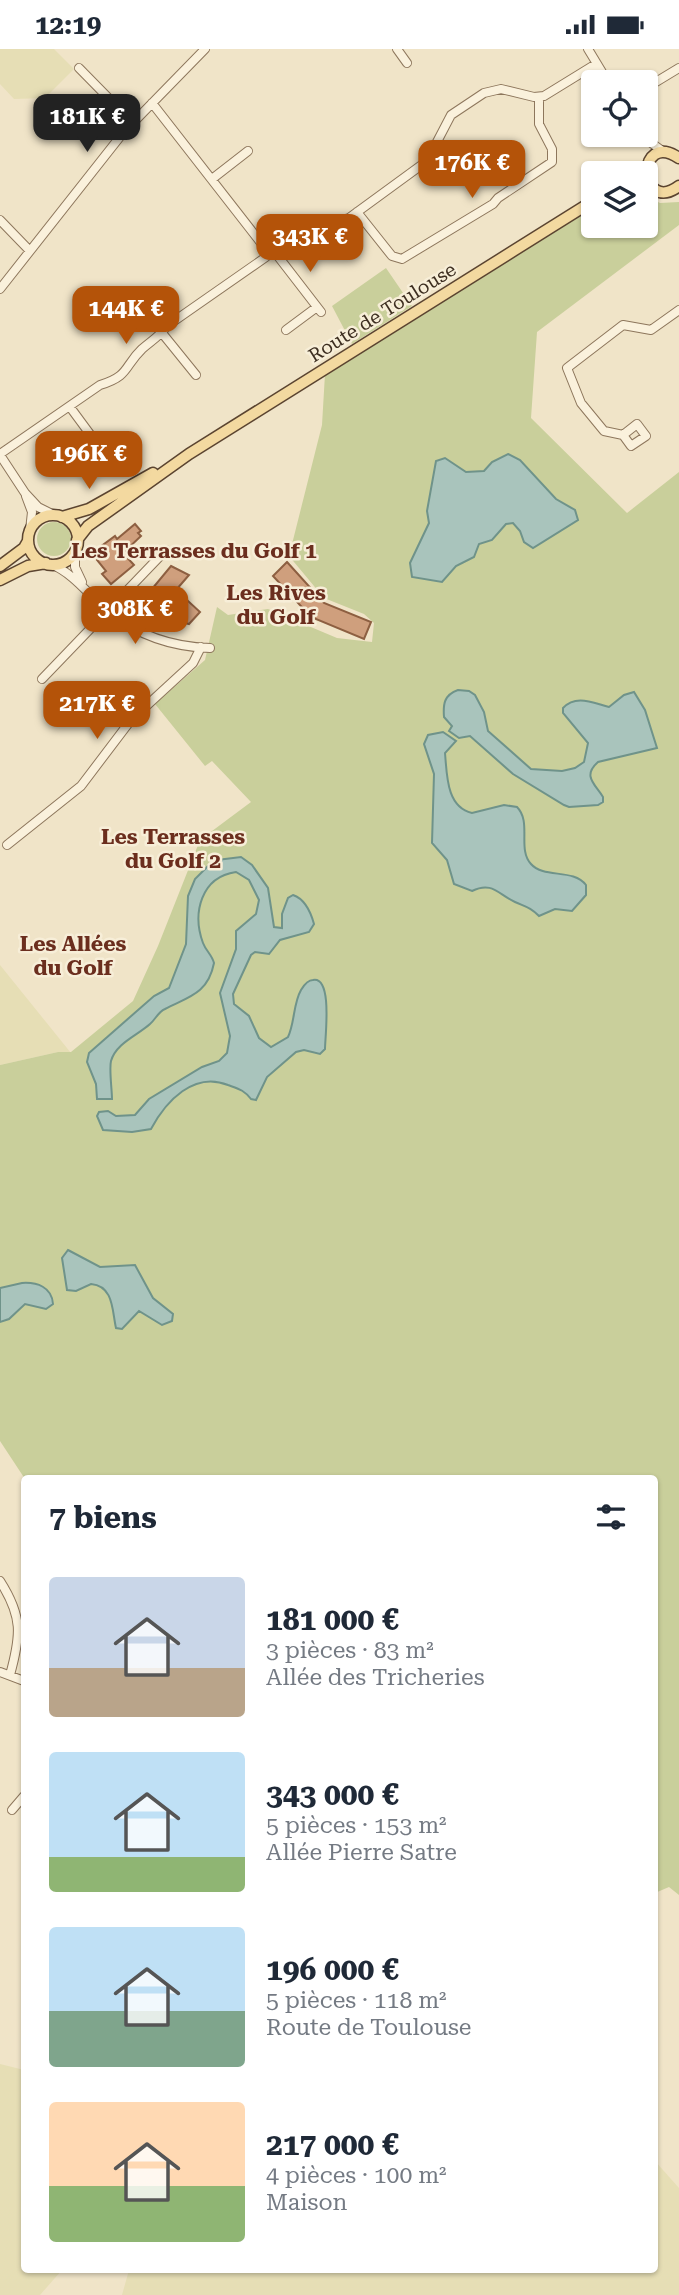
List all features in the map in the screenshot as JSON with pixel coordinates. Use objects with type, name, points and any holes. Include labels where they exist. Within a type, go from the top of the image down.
[{"type":"main road","points":[[657,161],[673,152]]},
{"type":"main road","points":[[658,189],[667,192],[678,189]]},
{"type":"main road","name":"Route de Toulouse","points":[[76,545],[88,526],[190,454],[581,209]]},
{"type":"main road","name":"Route de Toulouse","points":[[58,516],[89,509],[190,454]]},
{"type":"main road","points":[[0,566],[24,548],[29,535],[43,517],[58,516],[72,524],[76,545],[62,562],[28,566],[0,580]]},
{"type":"main road","points":[[29,535],[32,552],[48,564]]},
{"type":"street","points":[[0,289],[85,179],[133,123],[205,49]]},
{"type":"street","points":[[397,49],[407,63]]},
{"type":"street","points":[[588,49],[600,70]]},
{"type":"street","points":[[276,251],[299,233],[341,222],[427,161],[447,120],[456,111],[492,89],[539,97],[556,90],[596,64]]},
{"type":"street","points":[[79,68],[133,123]]},
{"type":"street","points":[[658,81],[679,68]]},
{"type":"street","points":[[357,212],[392,256],[402,259],[493,204],[552,162],[552,149],[539,124],[539,97]]},
{"type":"street","points":[[152,103],[265,252]]},
{"type":"street","points":[[212,179],[247,151]]},
{"type":"street","points":[[0,219],[30,251]]},
{"type":"street","points":[[58,516],[38,507],[25,493],[0,454],[100,385],[118,379],[142,349],[163,333],[167,326],[196,303],[222,289],[272,245],[319,309],[286,330]]},
{"type":"street","points":[[623,435],[604,431],[588,413],[581,403],[567,367],[623,325],[651,330],[679,310]]},
{"type":"street","points":[[163,333],[196,375]]},
{"type":"street","points":[[70,407],[98,445]]},
{"type":"street","points":[[25,493],[32,512],[29,535]]},
{"type":"street","points":[[76,545],[75,567],[85,588]]},
{"type":"street","points":[[42,679],[166,550]]},
{"type":"street","points":[[7,845],[81,786],[131,720],[206,648],[149,637],[109,612],[69,573],[48,564]]},
{"type":"street","points":[[0,1581],[12,1600],[18,1617],[19,1637],[10,1675]]},
{"type":"street","points":[[0,1672],[21,1680]]},
{"type":"street","points":[[12,1810],[21,1799]]},
{"type":"shaded area","points":[[0,49],[54,49],[74,69],[45,98],[14,99],[0,84]]},
{"type":"shaded area","points":[[0,965],[71,1053],[58,1052],[0,1065]]},
{"type":"shaded area","points":[[0,2064],[21,2069],[21,2273],[59,2273],[40,2295],[0,2295]]},
{"type":"shaded area","points":[[658,2164],[679,2188],[679,2295],[122,2295],[128,2273],[658,2273]]},
{"type":"green space","points":[[658,202],[679,202],[679,225],[537,332],[531,418],[627,513],[679,472],[679,1895],[669,1887],[658,1892],[658,1475],[22,1475],[0,1441],[0,1065],[58,1052],[71,1052],[133,1001],[200,840],[251,802],[212,761],[205,766],[155,704],[205,660],[217,607],[228,615],[268,609],[337,638],[372,642],[374,623],[364,614],[324,598],[289,556],[322,425],[325,374],[581,214],[581,238],[658,238]]},
{"type":"green space","points":[[386,268],[412,306],[352,344],[332,306]]},
{"type":"green space","points":[[54,522],[66,527],[71,539],[66,551],[54,556],[42,551],[37,539],[42,527]]},
{"type":"water","points":[[508,454],[520,460],[556,499],[575,510],[578,520],[533,548],[524,542],[513,523],[506,524],[492,540],[479,544],[474,557],[456,566],[442,582],[412,577],[410,563],[429,523],[427,511],[436,461],[445,458],[466,472],[484,471],[492,462]]},
{"type":"water","points":[[458,690],[469,691],[475,695],[484,712],[488,731],[531,769],[562,771],[575,768],[584,762],[588,743],[563,713],[563,708],[579,700],[609,707],[624,695],[634,692],[645,710],[657,748],[598,762],[590,776],[603,797],[603,802],[598,805],[569,807],[513,774],[470,736],[459,738],[449,731],[452,726],[444,717],[444,704],[447,697]]},
{"type":"water","points":[[443,732],[456,741],[445,753],[449,789],[457,804],[472,813],[504,805],[517,807],[524,820],[525,851],[531,864],[543,871],[574,877],[586,885],[586,895],[572,911],[555,909],[539,916],[490,888],[472,891],[454,884],[447,860],[432,843],[434,774],[424,744],[428,735]]},
{"type":"water","points":[[241,857],[252,865],[268,888],[274,927],[282,928],[282,914],[288,898],[293,895],[304,903],[314,924],[309,932],[280,940],[269,954],[255,952],[251,955],[233,994],[234,1004],[249,1016],[259,1038],[271,1047],[288,1037],[298,995],[303,986],[311,980],[319,981],[326,997],[325,1049],[320,1054],[304,1050],[296,1052],[267,1077],[256,1100],[228,1085],[204,1082],[182,1091],[165,1108],[151,1129],[132,1132],[103,1130],[97,1116],[99,1112],[108,1111],[116,1116],[135,1115],[149,1099],[202,1067],[219,1061],[227,1053],[230,1036],[220,993],[236,949],[236,931],[256,914],[259,900],[249,880],[236,872],[224,875],[207,889],[199,909],[200,932],[204,946],[214,963],[207,982],[196,993],[163,1010],[118,1049],[110,1065],[112,1099],[97,1099],[96,1084],[87,1062],[89,1053],[154,996],[169,988],[186,944],[188,896],[195,879],[217,860]]},
{"type":"water","points":[[68,1250],[100,1267],[135,1265],[153,1298],[173,1314],[172,1321],[162,1325],[139,1311],[122,1329],[116,1328],[111,1300],[104,1289],[91,1284],[76,1291],[67,1290],[62,1258]]},
{"type":"water","points":[[22,1283],[43,1287],[50,1293],[53,1304],[46,1309],[25,1304],[9,1319],[0,1322],[0,1288]]},
{"type":"building","points":[[135,524],[141,531],[138,533],[141,536],[123,553],[134,565],[111,584],[102,574],[106,571],[97,560],[101,557],[96,550],[115,536],[117,539]]},
{"type":"building","name":"Les Rives du Golf","points":[[287,562],[324,603],[371,622],[364,639],[311,617],[273,576]]},
{"type":"building","points":[[171,566],[189,575],[176,590],[200,612],[189,624],[178,621],[164,607],[155,616],[142,601]]},
{"type":"district","name":"Les Terrasses du Golf 1","points":[[194,551]]},
{"type":"district","name":"Les Rives du Golf","points":[[276,605]]},
{"type":"district","name":"Les Terrasses du Golf 2","points":[[173,849]]},
{"type":"district","name":"Les Allées du Golf","points":[[73,956]]}]
